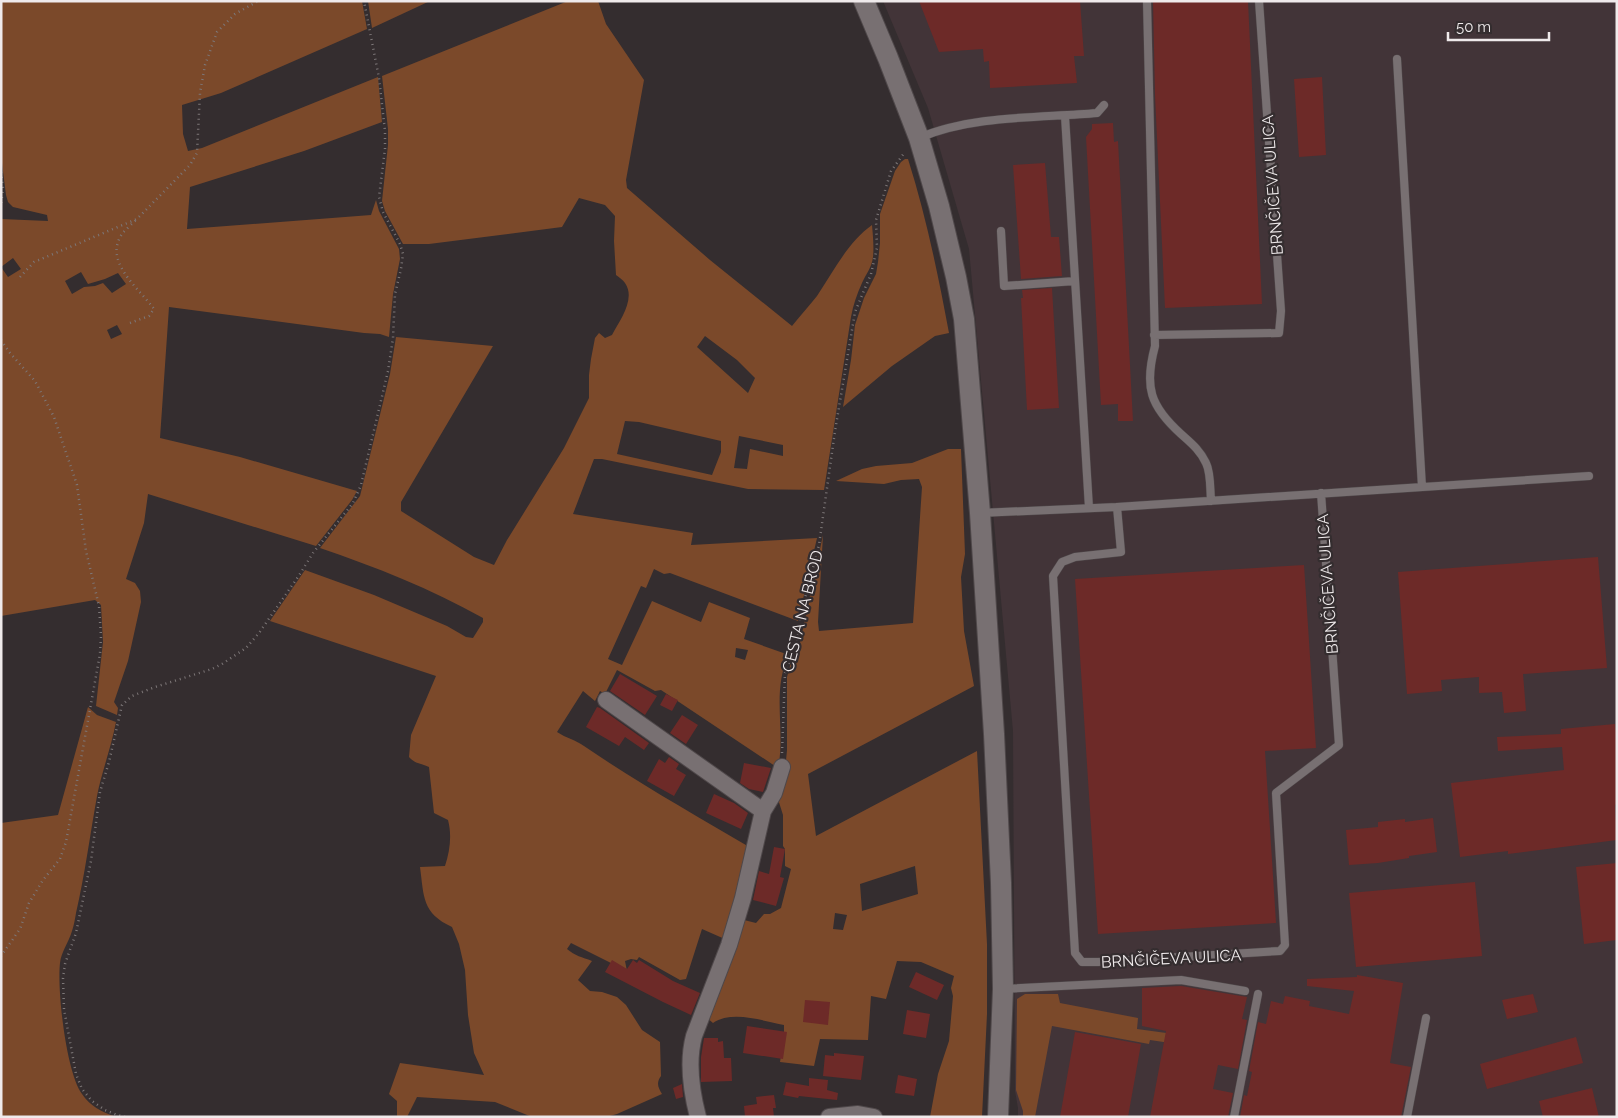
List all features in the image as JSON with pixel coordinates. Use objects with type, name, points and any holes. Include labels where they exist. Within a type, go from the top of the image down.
[{"type":"street","points":[[864,1],[919,138],[944,223],[964,319],[980,513],[994,744],[1003,989],[998,1117]]},
{"type":"street","points":[[606,700],[763,811]]},
{"type":"street","points":[[698,1117],[690,1072],[691,1049],[731,936],[763,811],[774,794],[782,767]]},
{"type":"street","points":[[829,1117],[858,1114],[874,1117]]},
{"type":"lane","points":[[1147,1],[1155,346],[1150,367],[1151,394],[1166,421],[1199,450],[1208,465],[1211,501]]},
{"type":"lane","name":"BRNČIČEVA ULICA","points":[[1154,335],[1279,333],[1281,311],[1259,1]]},
{"type":"lane","points":[[1396,59],[1422,487]]},
{"type":"lane","points":[[919,138],[934,132],[975,122],[1097,113],[1104,105]]},
{"type":"lane","points":[[1065,116],[1089,508]]},
{"type":"lane","points":[[1001,231],[1004,286],[1075,282]]},
{"type":"lane","name":"BRNČIČEVA ULICA","points":[[980,513],[1117,507],[1589,476]]},
{"type":"lane","name":"BRNČIČEVA ULICA","points":[[1117,507],[1120,552],[1075,556],[1062,562],[1052,576],[1075,953],[1082,962],[1280,951],[1286,945],[1276,793],[1339,745],[1321,494]]},
{"type":"lane","points":[[1003,989],[1181,980],[1245,991]]},
{"type":"lane","points":[[1234,1117],[1258,994]]},
{"type":"lane","points":[[1408,1117],[1426,1018]]},
{"type":"path","points":[[130,323],[148,316],[154,309],[128,278],[116,257],[116,247],[122,234],[190,165],[197,153],[200,93],[205,65],[217,32],[235,14],[258,1]]},
{"type":"path","points":[[125,1117],[105,1110],[92,1101],[82,1090],[76,1074],[64,1009],[63,978],[65,964],[76,933],[91,861],[100,792],[122,705],[132,696],[222,664],[246,648],[259,633],[314,553],[358,494],[388,371],[393,338],[395,294],[401,269],[402,254],[400,244],[383,212],[379,197],[385,149],[385,131],[380,78],[364,1]]},
{"type":"path","name":"CESTA NA BROD","points":[[782,767],[785,673],[797,642],[802,613],[819,545],[835,431],[855,312],[870,274],[877,248],[876,220],[891,171],[911,145],[919,138]]},
{"type":"path","points":[[1,172],[1,205]]},
{"type":"path","points":[[20,277],[34,262],[137,219]]},
{"type":"path","points":[[1,340],[35,381],[57,425],[77,485],[86,551],[98,606],[101,636],[94,692],[66,842],[60,859],[43,880],[30,903],[20,929],[1,956]]},
{"type":"shaded area","points":[[1,1],[362,1],[367,29],[221,93],[182,105],[183,134],[188,151],[202,148],[378,77],[382,122],[304,151],[190,187],[187,229],[371,215],[376,200],[379,211],[399,249],[400,259],[393,294],[389,337],[380,334],[169,307],[160,438],[240,457],[357,491],[316,546],[148,494],[144,523],[126,579],[135,583],[140,591],[141,602],[128,661],[114,702],[118,708],[117,715],[96,706],[103,642],[101,605],[95,600],[1,616],[1,267],[1,219],[48,221],[47,215],[13,207],[8,202],[1,155]],"holes":[[[13,258],[21,269],[8,277],[1,267]],[[81,272],[88,284],[118,273],[126,284],[112,293],[103,283],[84,287],[72,294],[65,281]],[[117,325],[122,334],[111,339],[107,330]]]},
{"type":"shaded area","points":[[368,1],[430,1],[372,28]]},
{"type":"shaded area","points":[[568,1],[598,1],[606,24],[644,80],[626,180],[627,188],[710,260],[792,326],[817,296],[848,249],[872,225],[872,261],[858,291],[852,313],[824,490],[748,489],[602,459],[594,459],[573,514],[693,533],[691,545],[817,538],[798,621],[670,573],[664,574],[654,569],[646,588],[641,586],[608,659],[622,665],[652,601],[701,622],[709,602],[750,618],[744,639],[789,655],[781,682],[781,740],[778,768],[661,690],[655,691],[617,670],[605,694],[600,691],[595,701],[583,691],[557,732],[581,744],[646,786],[751,848],[727,940],[702,929],[686,979],[680,980],[639,957],[637,960],[625,961],[627,971],[571,943],[567,949],[576,955],[592,961],[578,980],[590,991],[602,992],[617,997],[626,1005],[642,1030],[660,1042],[661,1076],[658,1085],[662,1094],[606,1117],[532,1117],[495,1102],[417,1097],[407,1117],[397,1117],[397,1101],[389,1094],[400,1063],[484,1075],[474,1053],[468,1015],[465,970],[459,944],[452,927],[442,922],[430,910],[422,887],[420,867],[445,866],[450,843],[448,820],[434,813],[429,767],[409,757],[411,735],[436,676],[270,621],[305,570],[374,595],[447,626],[466,637],[473,638],[483,622],[483,618],[403,579],[320,548],[360,496],[390,374],[396,337],[493,346],[401,502],[401,511],[474,557],[494,565],[507,540],[564,448],[589,398],[589,375],[595,338],[599,333],[605,338],[612,335],[628,303],[628,289],[624,282],[616,275],[615,216],[605,205],[579,198],[562,227],[429,244],[403,244],[385,211],[382,201],[388,129],[382,76]],"holes":[[[705,336],[737,360],[755,378],[748,393],[697,347]],[[625,421],[639,422],[721,441],[721,452],[712,475],[617,454]],[[739,436],[783,445],[783,456],[750,449],[747,469],[734,468]],[[736,648],[748,650],[745,660],[735,657]]]},
{"type":"shaded area","points":[[883,1],[1617,1],[1617,1117],[1018,1117],[1015,1091],[1013,731],[969,249],[928,108]]},
{"type":"shaded area","points":[[905,159],[908,159],[926,224],[949,333],[935,336],[892,366],[843,407],[855,325],[864,298],[876,274],[880,243],[880,214],[895,171]]},
{"type":"shaded area","points":[[948,449],[961,449],[965,554],[961,577],[964,631],[974,686],[808,774],[816,836],[977,751],[987,944],[987,1014],[982,1117],[930,1117],[938,1074],[949,1041],[953,996],[951,988],[954,976],[921,962],[897,961],[886,999],[871,996],[868,1040],[820,1039],[814,1066],[780,1062],[784,1025],[738,1017],[729,1017],[713,1023],[706,1017],[740,919],[756,923],[764,914],[770,914],[781,908],[791,869],[785,866],[783,815],[777,796],[785,771],[787,750],[787,677],[792,659],[800,642],[823,535],[819,631],[913,623],[922,487],[919,479],[901,480],[884,484],[836,481],[862,469],[912,463]],"holes":[[[915,866],[918,894],[862,911],[860,884]],[[835,913],[847,915],[843,930],[833,929]]]},
{"type":"shaded area","points":[[88,707],[97,715],[116,722],[97,796],[74,924],[61,959],[59,975],[61,1011],[67,1050],[76,1083],[89,1102],[101,1111],[116,1117],[1,1117],[1,823],[58,815]]},
{"type":"shaded area","points":[[1025,994],[1058,994],[1060,1003],[1138,1018],[1137,1029],[1181,1035],[1177,1044],[1150,1040],[1149,1044],[1052,1026],[1035,1117],[1023,1117],[1023,1111],[1016,1090],[1017,999]]},
{"type":"building","points":[[919,1],[1080,1],[1084,56],[1074,56],[1077,83],[990,88],[989,61],[984,62],[983,49],[939,52]]},
{"type":"building","points":[[1153,1],[1248,1],[1262,304],[1165,308],[1155,95]]},
{"type":"building","points":[[1322,77],[1326,155],[1299,157],[1294,79]]},
{"type":"building","points":[[1113,123],[1114,142],[1118,141],[1133,421],[1118,421],[1118,404],[1101,405],[1086,137],[1092,129],[1092,124]]},
{"type":"building","points":[[1045,163],[1051,237],[1059,237],[1062,276],[1021,279],[1013,165]]},
{"type":"building","points":[[1052,288],[1059,408],[1027,410],[1022,290]]},
{"type":"building","points":[[1598,557],[1607,668],[1523,674],[1526,711],[1504,713],[1502,692],[1479,693],[1479,677],[1441,680],[1442,691],[1407,694],[1398,572]]},
{"type":"building","points":[[1304,565],[1316,748],[1265,751],[1276,923],[1098,934],[1075,579]]},
{"type":"building","points":[[620,674],[657,696],[645,715],[610,691]]},
{"type":"building","points":[[666,694],[678,700],[672,711],[660,705]]},
{"type":"building","points":[[597,707],[649,743],[644,750],[625,737],[619,746],[586,727]]},
{"type":"building","points":[[682,715],[698,725],[686,744],[670,733]]},
{"type":"building","points":[[1615,724],[1617,741],[1617,804],[1615,805],[1617,840],[1508,854],[1508,851],[1460,857],[1451,783],[1564,770],[1562,747],[1498,751],[1497,737],[1561,734],[1561,729]]},
{"type":"building","points":[[669,757],[679,764],[676,769],[686,775],[674,796],[647,781],[659,759],[665,763]]},
{"type":"building","points":[[744,763],[771,768],[763,792],[749,789],[740,783]]},
{"type":"building","points":[[714,794],[734,803],[748,813],[741,829],[706,813]]},
{"type":"building","points":[[1433,818],[1437,852],[1378,863],[1349,865],[1346,830],[1378,827],[1378,822],[1405,819],[1405,822]]},
{"type":"building","points":[[774,847],[785,849],[780,877],[784,878],[776,906],[753,900],[759,871],[769,874]]},
{"type":"building","points":[[1617,863],[1617,940],[1584,944],[1576,867]]},
{"type":"building","points":[[1475,882],[1482,956],[1356,967],[1349,893]]},
{"type":"building","points":[[612,960],[627,969],[633,960],[637,963],[639,960],[673,981],[700,993],[691,1015],[605,972]]},
{"type":"building","points":[[916,972],[944,985],[937,1000],[909,987]]},
{"type":"building","points":[[1357,975],[1403,983],[1390,1063],[1411,1067],[1401,1117],[1240,1117],[1244,1095],[1247,1096],[1252,1072],[1249,1071],[1258,1022],[1266,1024],[1271,1001],[1283,1004],[1285,996],[1310,1001],[1309,1006],[1349,1014],[1354,991],[1307,986],[1307,979],[1357,977]]},
{"type":"building","points":[[1181,986],[1247,997],[1242,1019],[1247,1020],[1238,1069],[1218,1065],[1213,1089],[1233,1093],[1228,1117],[1150,1117],[1166,1031],[1142,1026],[1142,988]]},
{"type":"building","points":[[1533,994],[1538,1012],[1507,1019],[1502,1000]]},
{"type":"building","points":[[805,1000],[830,1002],[828,1025],[803,1022]]},
{"type":"building","points":[[907,1010],[930,1014],[926,1038],[903,1034]]},
{"type":"building","points":[[747,1026],[787,1032],[783,1059],[743,1053]]},
{"type":"building","points":[[1075,1032],[1141,1044],[1128,1117],[1060,1117]]},
{"type":"building","points":[[1576,1037],[1583,1063],[1487,1089],[1480,1064]]},
{"type":"building","points":[[704,1038],[718,1038],[718,1042],[723,1041],[724,1058],[731,1058],[732,1081],[701,1082],[701,1057]]},
{"type":"building","points":[[834,1053],[864,1056],[861,1080],[823,1076],[825,1055],[834,1056]]},
{"type":"building","points":[[898,1075],[917,1079],[914,1096],[895,1093]]},
{"type":"building","points":[[809,1078],[828,1080],[827,1090],[838,1093],[837,1100],[799,1096],[798,1098],[783,1095],[786,1082],[809,1086]]},
{"type":"building","points":[[682,1084],[683,1097],[676,1099],[673,1088]]},
{"type":"building","points":[[1592,1088],[1599,1117],[1543,1117],[1539,1101]]},
{"type":"building","points":[[774,1095],[776,1108],[773,1108],[774,1117],[745,1117],[744,1106],[757,1104],[756,1097]]}]
